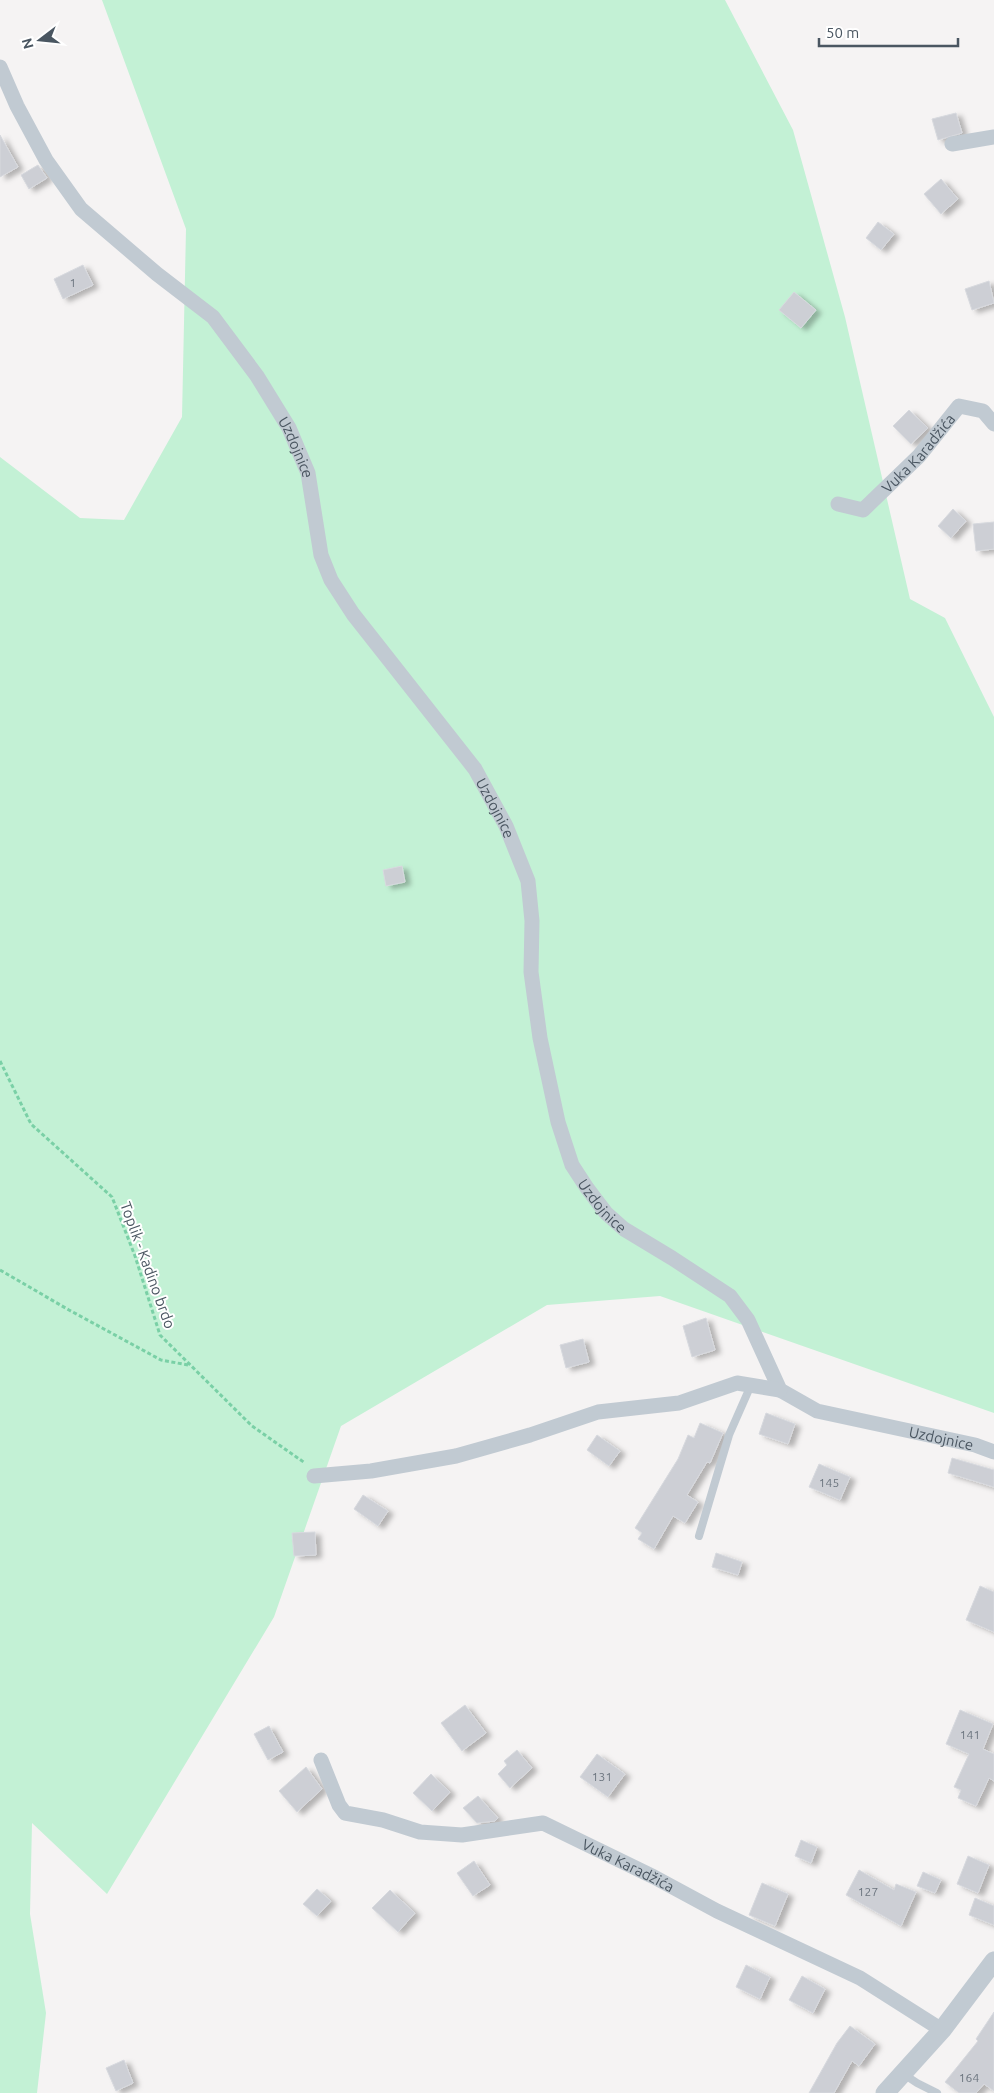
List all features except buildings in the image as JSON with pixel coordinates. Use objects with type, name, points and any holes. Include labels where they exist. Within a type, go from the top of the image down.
[{"type":"street","name":"Uzdojnice","points":[[0,67],[17,106],[46,160],[82,209],[157,274],[213,317],[257,376],[289,428],[308,472],[321,555],[331,580],[353,614],[475,769],[506,826],[528,881],[532,922],[531,972],[540,1038],[558,1122],[572,1165],[606,1213],[624,1229],[730,1296],[748,1320],[780,1390],[817,1411],[975,1445],[994,1452]]},
{"type":"street","points":[[952,144],[994,137]]},
{"type":"street","name":"Vuka Karadžića","points":[[838,504],[863,510],[919,456],[959,406],[982,410],[994,424]]},
{"type":"street","points":[[318,1475],[371,1470],[456,1456],[530,1435],[598,1412],[679,1403],[738,1383],[780,1390]]},
{"type":"street","name":"Vuka Karadžića","points":[[321,1760],[339,1805],[345,1813],[383,1820],[420,1832],[462,1835],[543,1824],[654,1877],[717,1911],[860,1978],[942,2030]]},
{"type":"street","points":[[885,2093],[942,2030],[994,1961]]},
{"type":"lane","points":[[699,1536],[729,1435],[751,1385]]},
{"type":"lane","points":[[902,2073],[916,2083],[937,2093]]},
{"type":"path","name":"Toplik - Kadino brdo","points":[[0,1061],[31,1124],[112,1197],[160,1335],[252,1426],[318,1475]]},
{"type":"path","points":[[0,1270],[161,1360],[189,1365]]},
{"type":"green space","points":[[102,0],[725,0],[793,130],[845,317],[910,599],[945,618],[994,717],[994,1413],[660,1296],[547,1305],[341,1426],[274,1617],[107,1894],[32,1823],[30,1914],[46,2013],[37,2093],[0,2093],[0,457],[80,518],[124,520],[182,417],[186,229]]}]
